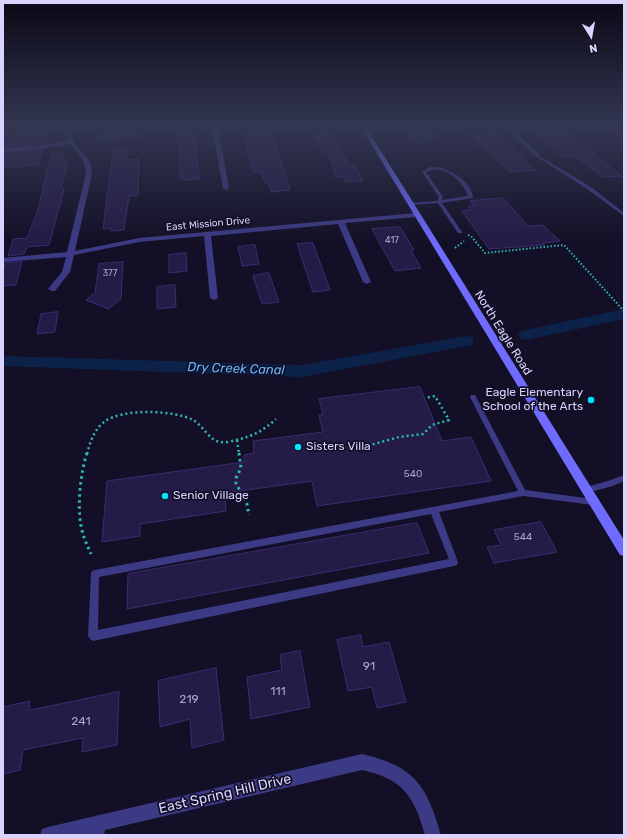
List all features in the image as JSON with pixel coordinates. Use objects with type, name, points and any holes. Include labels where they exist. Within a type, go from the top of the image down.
[{"type":"main road","name":"North Eagle Road","points":[[387,166],[624,551]]},
{"type":"street","points":[[52,289],[66,272],[89,166]]},
{"type":"street","points":[[222,166],[226,188]]},
{"type":"street","name":"East Mission Drive","points":[[3,260],[70,254],[139,240],[416,215]]},
{"type":"street","points":[[341,222],[367,282]]},
{"type":"street","points":[[207,234],[214,298]]},
{"type":"street","name":"East Spring Hill Drive","points":[[48,835],[97,829],[362,762],[381,765],[400,775],[415,790],[427,813],[433,835]]},
{"type":"lane","points":[[554,166],[589,188],[624,215]]},
{"type":"lane","points":[[410,204],[439,202],[460,200],[471,197],[451,172],[444,168],[427,169],[424,172],[441,197],[439,202]]},
{"type":"lane","points":[[439,202],[460,232]]},
{"type":"lane","points":[[473,397],[523,493]]},
{"type":"lane","points":[[586,490],[613,483],[624,478]]},
{"type":"lane","points":[[434,510],[454,562],[93,636],[96,574],[523,493],[594,502]]},
{"type":"path","points":[[460,232],[472,236],[485,253],[564,245],[624,311]]},
{"type":"path","points":[[343,448],[367,446],[398,437],[423,434],[432,425],[449,420],[435,396],[425,398]]},
{"type":"path","points":[[91,554],[83,534],[81,488],[87,454],[94,432],[104,422],[114,416],[141,413],[188,418],[200,424],[211,439],[220,442],[256,437],[276,419]]},
{"type":"path","points":[[237,440],[241,468],[236,478],[236,483],[247,504],[249,515]]},
{"type":"building","points":[[3,166],[25,166],[3,168]]},
{"type":"building","points":[[48,166],[66,166],[61,189],[64,189],[49,245],[27,247],[24,254],[8,256],[13,239],[27,238],[38,210]]},
{"type":"building","points":[[111,166],[139,166],[138,195],[129,196],[124,230],[111,231],[111,228],[103,229]]},
{"type":"building","points":[[180,166],[198,166],[199,179],[181,180]]},
{"type":"building","points":[[251,166],[283,166],[290,190],[271,192],[269,183],[265,183],[262,172],[253,173]]},
{"type":"building","points":[[333,166],[356,166],[362,181],[346,182],[344,177],[336,177]]},
{"type":"building","points":[[504,166],[531,166],[535,170],[510,172]]},
{"type":"building","points":[[588,166],[610,166],[622,176],[603,177]]},
{"type":"building","points":[[503,198],[528,226],[543,225],[560,241],[543,243],[545,245],[489,249],[462,211],[471,210],[468,206],[474,206],[470,201]]},
{"type":"building","points":[[400,227],[414,250],[411,250],[421,268],[395,271],[372,229]]},
{"type":"building","points":[[313,243],[330,290],[313,292],[297,244]]},
{"type":"building","points":[[255,245],[259,264],[242,266],[238,247]]},
{"type":"building","points":[[186,253],[187,271],[169,273],[169,255]]},
{"type":"building","points":[[22,262],[16,285],[3,286],[3,271],[5,263]]},
{"type":"building","points":[[123,262],[121,299],[108,309],[86,300],[95,293],[99,264]]},
{"type":"building","points":[[269,273],[279,302],[262,304],[253,276]]},
{"type":"building","points":[[175,285],[176,307],[157,309],[157,287]]},
{"type":"building","points":[[58,312],[55,332],[37,334],[41,314]]},
{"type":"building","name":"Sisters Villa","points":[[420,387],[442,441],[471,437],[491,481],[317,506],[312,481],[225,493],[226,511],[140,524],[140,536],[102,542],[107,481],[244,462],[244,455],[254,453],[253,441],[323,432],[319,415],[323,414],[319,399]]},
{"type":"building","points":[[541,522],[557,552],[494,563],[487,547],[501,545],[494,530]]},
{"type":"building","points":[[417,523],[429,553],[127,609],[128,574]]},
{"type":"building","points":[[361,635],[363,647],[389,642],[406,702],[377,708],[372,687],[348,691],[337,640]]},
{"type":"building","points":[[300,651],[310,707],[251,719],[247,677],[282,670],[280,655]]},
{"type":"building","points":[[216,668],[224,740],[192,748],[190,719],[160,727],[158,681]]},
{"type":"building","points":[[119,692],[117,745],[82,752],[83,738],[23,750],[20,770],[3,774],[3,707],[30,701],[29,710]]},
{"type":"waterway","name":"Dry Creek Canal","points":[[526,335],[624,314]]},
{"type":"waterway","name":"Dry Creek Canal","points":[[3,361],[302,371],[466,341]]},
{"type":"place","name":"Eagle Elementary School of the Arts","points":[[591,400]]},
{"type":"place","name":"Sisters Villa","points":[[298,447]]},
{"type":"place","name":"Senior Village","points":[[165,496]]}]
